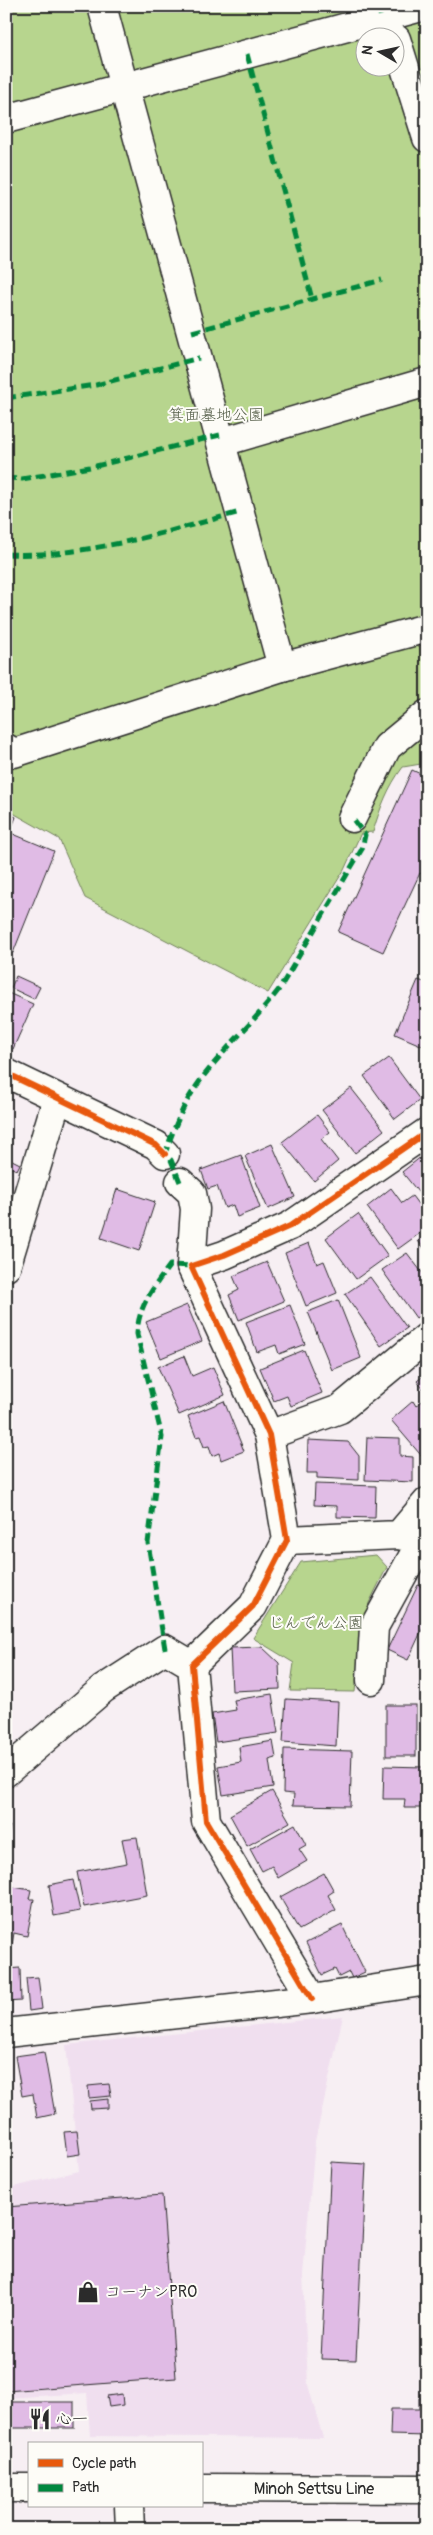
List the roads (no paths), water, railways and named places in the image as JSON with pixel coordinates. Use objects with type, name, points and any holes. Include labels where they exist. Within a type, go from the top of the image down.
[{"type":"street","points":[[102,6],[126,87],[282,667]]},
{"type":"street","points":[[397,28],[425,6]]},
{"type":"street","points":[[6,119],[126,87],[356,39]]},
{"type":"street","points":[[406,72],[427,138]]},
{"type":"street","points":[[222,442],[427,382]]},
{"type":"street","points":[[6,748],[14,753],[282,667],[427,628]]},
{"type":"street","points":[[352,818],[388,747],[427,714]]},
{"type":"street","points":[[6,1073],[156,1145],[165,1154]]},
{"type":"street","points":[[6,1267],[58,1099]]},
{"type":"street","points":[[191,1266],[224,1255],[290,1226],[427,1132]]},
{"type":"street","points":[[180,1182],[192,1193],[195,1209],[191,1266],[269,1435],[287,1540],[253,1606],[192,1666]]},
{"type":"street","points":[[269,1435],[340,1409],[427,1337]]},
{"type":"street","points":[[399,1535],[427,1502]]},
{"type":"street","points":[[287,1540],[399,1535],[422,1540],[374,1626],[371,1680]]},
{"type":"street","points":[[6,1772],[103,1689],[165,1649],[192,1666]]},
{"type":"street","points":[[192,1666],[206,1821],[312,1999]]},
{"type":"street","points":[[6,2033],[312,1999],[427,1981]]},
{"type":"street","points":[[6,2488],[28,2488]]},
{"type":"street","name":"Minoh Settsu Line","points":[[202,2488],[427,2489]]},
{"type":"street","points":[[130,2508],[130,2529]]},
{"type":"place","name":"コーナンPRO","points":[[88,2292]]},
{"type":"place","name":"心一","points":[[40,2419]]},
{"type":"park label","name":"箕面墓地公園","points":[[216,415]]},
{"type":"park label","name":"じんでん公園","points":[[316,1623]]}]
